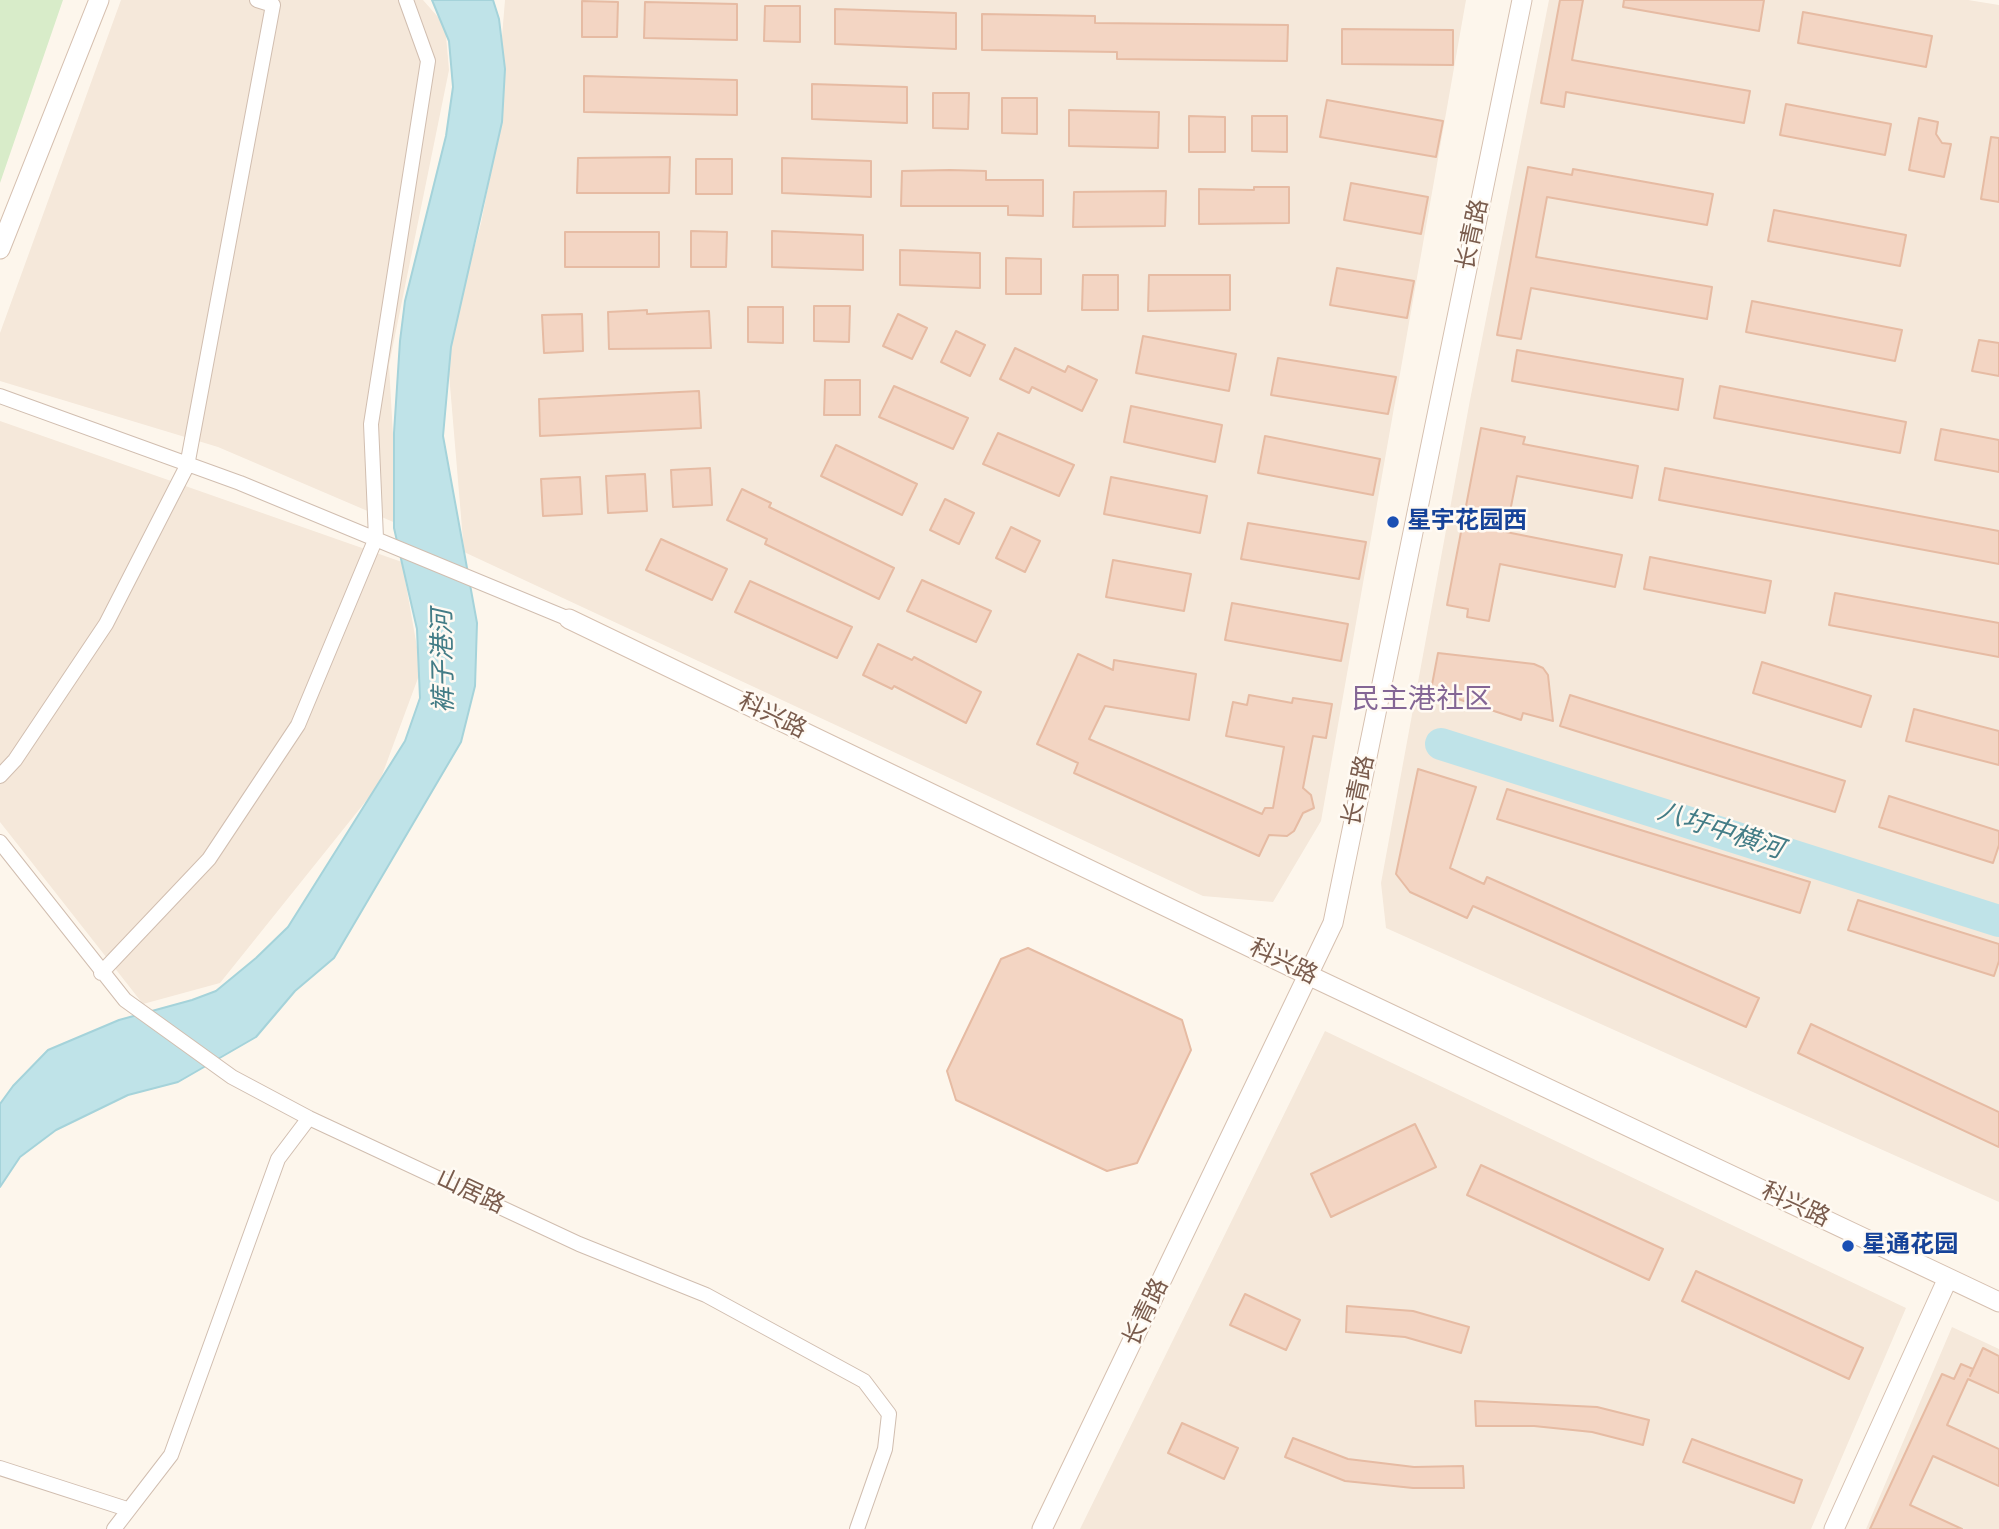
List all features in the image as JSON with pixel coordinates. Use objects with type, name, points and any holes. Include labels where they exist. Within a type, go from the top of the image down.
[{"type":"street","points":[[0,249],[99,0]]},
{"type":"street","points":[[0,776],[15,760],[106,624],[187,466],[273,5],[257,0]]},
{"type":"street","points":[[101,973],[124,952],[209,859],[298,725],[376,538],[371,424],[428,61],[406,0]]},
{"type":"street","name":"长青路","points":[[1042,1529],[1333,923],[1522,0]]},
{"type":"street","points":[[0,396],[240,483],[493,585],[569,619]]},
{"type":"street","name":"科兴路","points":[[569,619],[1308,975],[1999,1302]]},
{"type":"street","name":"山居路","points":[[0,842],[125,1000],[232,1077],[309,1118],[579,1244],[706,1295],[864,1381],[889,1415],[885,1449],[857,1529]]},
{"type":"street","points":[[114,1529],[171,1455],[278,1159],[309,1118]]},
{"type":"street","points":[[1834,1529],[1948,1278]]},
{"type":"street","points":[[0,1468],[127,1509]]},
{"type":"shaded area","points":[[121,0],[423,0],[445,25],[449,70],[389,365],[398,524],[218,447],[0,381],[0,333]]},
{"type":"shaded area","points":[[505,0],[1466,0],[1321,821],[1273,902],[1203,896],[464,552],[447,350],[481,223],[491,171]]},
{"type":"shaded area","name":"星通花园","points":[[1549,0],[1968,0],[1999,5],[1999,1202],[1386,928],[1381,883],[1470,400]]},
{"type":"shaded area","points":[[0,421],[402,562],[421,670],[378,786],[220,983],[143,1004],[0,822]]},
{"type":"shaded area","points":[[1325,1031],[1906,1308],[1811,1529],[1080,1529]]},
{"type":"shaded area","points":[[1952,1327],[1999,1349],[1999,1529],[1866,1529]]},
{"type":"green space","points":[[0,0],[63,0],[0,183]]},
{"type":"water","name":"裤子港河","points":[[432,0],[493,0],[499,19],[505,69],[502,122],[451,347],[443,436],[477,623],[475,686],[461,742],[334,958],[295,991],[256,1037],[178,1082],[128,1095],[56,1130],[20,1157],[0,1187],[0,1104],[13,1086],[48,1050],[119,1020],[216,991],[256,958],[288,927],[405,741],[420,698],[417,629],[394,528],[394,433],[400,341],[405,301],[446,136],[453,87],[449,41]]},
{"type":"building","points":[[1560,0],[1583,0],[1572,60],[1750,91],[1744,123],[1566,92],[1564,107],[1541,103]]},
{"type":"building","points":[[1624,0],[1764,0],[1759,31],[1623,7]]},
{"type":"building","points":[[582,1],[618,2],[617,37],[582,37]]},
{"type":"building","points":[[645,2],[737,4],[737,40],[644,38]]},
{"type":"building","points":[[765,6],[800,6],[800,42],[764,41]]},
{"type":"building","points":[[835,9],[956,13],[956,49],[835,44]]},
{"type":"building","points":[[1803,12],[1932,36],[1926,67],[1798,43]]},
{"type":"building","points":[[982,14],[1095,16],[1095,23],[1288,25],[1287,61],[1117,59],[1117,52],[982,50]]},
{"type":"building","points":[[1342,29],[1453,30],[1453,65],[1342,64]]},
{"type":"building","points":[[584,76],[737,80],[737,115],[584,112]]},
{"type":"building","points":[[812,84],[907,87],[907,123],[812,119]]},
{"type":"building","points":[[933,93],[969,93],[968,129],[933,128]]},
{"type":"building","points":[[1002,98],[1037,98],[1037,134],[1002,133]]},
{"type":"building","points":[[1327,100],[1443,121],[1436,157],[1320,137]]},
{"type":"building","points":[[1786,104],[1891,124],[1885,155],[1780,135]]},
{"type":"building","points":[[1069,110],[1159,112],[1158,148],[1069,146]]},
{"type":"building","points":[[1189,116],[1225,117],[1225,152],[1189,152]]},
{"type":"building","points":[[1252,116],[1287,116],[1287,152],[1252,151]]},
{"type":"building","points":[[1919,118],[1938,122],[1936,134],[1942,143],[1951,144],[1944,177],[1909,170]]},
{"type":"building","points":[[1991,137],[1999,138],[1999,202],[1981,199]]},
{"type":"building","points":[[670,157],[669,193],[577,193],[578,158]]},
{"type":"building","points":[[782,158],[871,161],[871,197],[782,193]]},
{"type":"building","points":[[696,159],[732,159],[732,194],[696,194]]},
{"type":"building","points":[[1528,167],[1572,175],[1573,169],[1713,194],[1707,225],[1547,197],[1536,257],[1712,287],[1707,319],[1531,288],[1521,339],[1497,335]]},
{"type":"building","points":[[902,171],[986,171],[986,180],[1043,180],[1043,216],[1008,215],[1008,206],[901,206]]},
{"type":"building","points":[[1351,183],[1428,197],[1421,234],[1344,220]]},
{"type":"building","points":[[1254,187],[1289,187],[1289,223],[1199,224],[1199,189],[1254,190]]},
{"type":"building","points":[[1166,191],[1165,226],[1073,227],[1074,192]]},
{"type":"building","points":[[1774,210],[1906,235],[1900,266],[1768,241]]},
{"type":"building","points":[[691,231],[727,232],[726,267],[691,267]]},
{"type":"building","points":[[772,231],[863,235],[863,270],[772,267]]},
{"type":"building","points":[[565,232],[659,232],[659,267],[565,267]]},
{"type":"building","points":[[900,250],[980,253],[980,288],[900,285]]},
{"type":"building","points":[[1006,258],[1041,259],[1041,294],[1006,294]]},
{"type":"building","points":[[1337,268],[1414,281],[1407,318],[1330,305]]},
{"type":"building","points":[[1083,275],[1118,275],[1118,310],[1082,310]]},
{"type":"building","points":[[1149,275],[1230,275],[1230,310],[1148,311]]},
{"type":"building","points":[[1752,301],[1902,330],[1895,361],[1746,332]]},
{"type":"building","points":[[814,306],[850,306],[849,342],[814,341]]},
{"type":"building","points":[[748,307],[783,307],[783,343],[748,342]]},
{"type":"building","points":[[647,310],[647,314],[709,311],[711,348],[609,349],[608,312]]},
{"type":"building","points":[[582,314],[583,351],[544,353],[542,315]]},
{"type":"building","points":[[898,314],[927,328],[912,359],[883,346]]},
{"type":"building","points":[[956,331],[985,345],[970,376],[941,362]]},
{"type":"building","points":[[1143,336],[1236,354],[1229,391],[1136,373]]},
{"type":"building","points":[[1979,340],[1999,343],[1999,376],[1972,371]]},
{"type":"building","points":[[1015,348],[1065,372],[1068,366],[1097,380],[1082,411],[1032,387],[1029,393],[1000,379]]},
{"type":"building","points":[[1517,350],[1683,379],[1678,410],[1512,381]]},
{"type":"building","points":[[1278,358],[1396,377],[1388,414],[1271,395]]},
{"type":"building","points":[[825,380],[860,380],[860,415],[824,415]]},
{"type":"building","points":[[894,386],[968,418],[953,449],[879,417]]},
{"type":"building","points":[[1720,386],[1906,422],[1900,453],[1714,418]]},
{"type":"building","points":[[699,391],[701,428],[540,436],[539,399]]},
{"type":"building","points":[[1131,406],[1222,425],[1215,462],[1124,442]]},
{"type":"building","points":[[1481,428],[1525,437],[1523,444],[1638,466],[1632,498],[1517,476],[1506,532],[1622,555],[1615,587],[1500,564],[1489,621],[1467,617],[1468,609],[1447,605]]},
{"type":"building","points":[[1941,429],[1999,440],[1999,472],[1935,460]]},
{"type":"building","points":[[998,433],[1074,465],[1059,496],[983,464]]},
{"type":"building","points":[[1265,436],[1380,459],[1373,495],[1258,473]]},
{"type":"building","points":[[836,445],[917,484],[902,515],[821,476]]},
{"type":"building","points":[[710,468],[712,505],[673,507],[671,470]]},
{"type":"building","points":[[1665,468],[1999,531],[1999,564],[1659,500]]},
{"type":"building","points":[[645,474],[647,511],[608,513],[606,476]]},
{"type":"building","points":[[580,477],[582,514],[543,516],[541,479]]},
{"type":"building","points":[[1111,477],[1207,496],[1200,533],[1104,514]]},
{"type":"building","points":[[742,489],[771,503],[769,507],[894,568],[879,599],[765,544],[767,539],[727,520]]},
{"type":"building","points":[[945,499],[974,513],[959,544],[930,530]]},
{"type":"building","points":[[1248,523],[1366,542],[1359,579],[1241,559]]},
{"type":"building","points":[[1011,527],[1040,541],[1025,572],[996,558]]},
{"type":"building","points":[[661,539],[727,569],[712,600],[646,570]]},
{"type":"building","points":[[1650,557],[1771,581],[1765,613],[1644,589]]},
{"type":"building","points":[[1113,560],[1191,574],[1184,611],[1106,597]]},
{"type":"building","points":[[922,580],[991,611],[976,642],[907,611]]},
{"type":"building","points":[[750,581],[852,627],[837,658],[735,612]]},
{"type":"building","points":[[1835,593],[1999,623],[1999,657],[1829,625]]},
{"type":"building","points":[[1232,603],[1348,624],[1341,661],[1225,640]]},
{"type":"building","points":[[878,644],[912,660],[914,657],[981,692],[966,723],[894,686],[892,689],[863,675]]},
{"type":"building","points":[[1438,653],[1534,664],[1543,668],[1548,675],[1553,721],[1523,713],[1521,720],[1431,690]]},
{"type":"building","points":[[1078,654],[1113,670],[1114,660],[1196,674],[1189,720],[1105,706],[1089,739],[1262,814],[1265,808],[1273,808],[1284,747],[1226,736],[1233,702],[1247,705],[1249,695],[1292,703],[1293,698],[1332,704],[1326,738],[1313,736],[1303,788],[1311,795],[1314,808],[1303,813],[1294,831],[1287,836],[1269,835],[1259,856],[1074,773],[1078,763],[1037,744]]},
{"type":"building","points":[[1762,662],[1871,696],[1861,727],[1753,693]]},
{"type":"building","points":[[1570,695],[1845,781],[1835,812],[1560,726]]},
{"type":"building","points":[[1914,709],[1999,731],[1999,765],[1906,741]]},
{"type":"building","points":[[1418,769],[1476,787],[1450,868],[1484,884],[1487,877],[1759,998],[1746,1027],[1473,906],[1467,918],[1410,892],[1396,874]]},
{"type":"building","points":[[1507,789],[1810,882],[1800,913],[1497,819]]},
{"type":"building","points":[[1889,796],[1999,831],[1999,845],[1993,863],[1879,827]]},
{"type":"building","points":[[1858,900],[1999,944],[1999,961],[1994,976],[1848,930]]},
{"type":"building","points":[[1028,948],[1182,1020],[1191,1050],[1137,1163],[1107,1171],[956,1100],[947,1071],[1001,959]]},
{"type":"building","points":[[1811,1024],[1999,1112],[1999,1147],[1798,1053]]},
{"type":"building","points":[[1415,1124],[1436,1167],[1331,1217],[1311,1174]]},
{"type":"building","points":[[1481,1165],[1663,1249],[1649,1280],[1467,1195]]},
{"type":"building","points":[[1696,1271],[1863,1348],[1849,1379],[1682,1301]]},
{"type":"building","points":[[1245,1294],[1300,1320],[1286,1350],[1230,1325]]},
{"type":"building","points":[[1347,1306],[1413,1311],[1469,1327],[1461,1353],[1405,1337],[1346,1332]]},
{"type":"building","points":[[1983,1348],[1999,1356],[1999,1393],[1968,1379],[1947,1425],[1999,1449],[1999,1486],[1933,1456],[1910,1505],[1962,1529],[1870,1529],[1942,1374],[1954,1379],[1961,1364],[1973,1369],[1970,1376]]},
{"type":"building","points":[[1475,1401],[1597,1407],[1649,1420],[1643,1445],[1592,1432],[1534,1426],[1476,1426]]},
{"type":"building","points":[[1182,1423],[1238,1448],[1224,1479],[1168,1453]]},
{"type":"building","points":[[1293,1438],[1348,1459],[1414,1467],[1463,1466],[1464,1488],[1413,1488],[1345,1481],[1285,1457]]},
{"type":"building","points":[[1692,1439],[1802,1480],[1794,1503],[1683,1462]]},
{"type":"waterway","name":"八圩中横河","points":[[1441,744],[1999,921]]},
{"type":"place","name":"星宇花园西","points":[[1393,522]]},
{"type":"place","name":"星通花园","points":[[1848,1246]]},
{"type":"district","name":"民主港社区","points":[[1422,701]]}]
